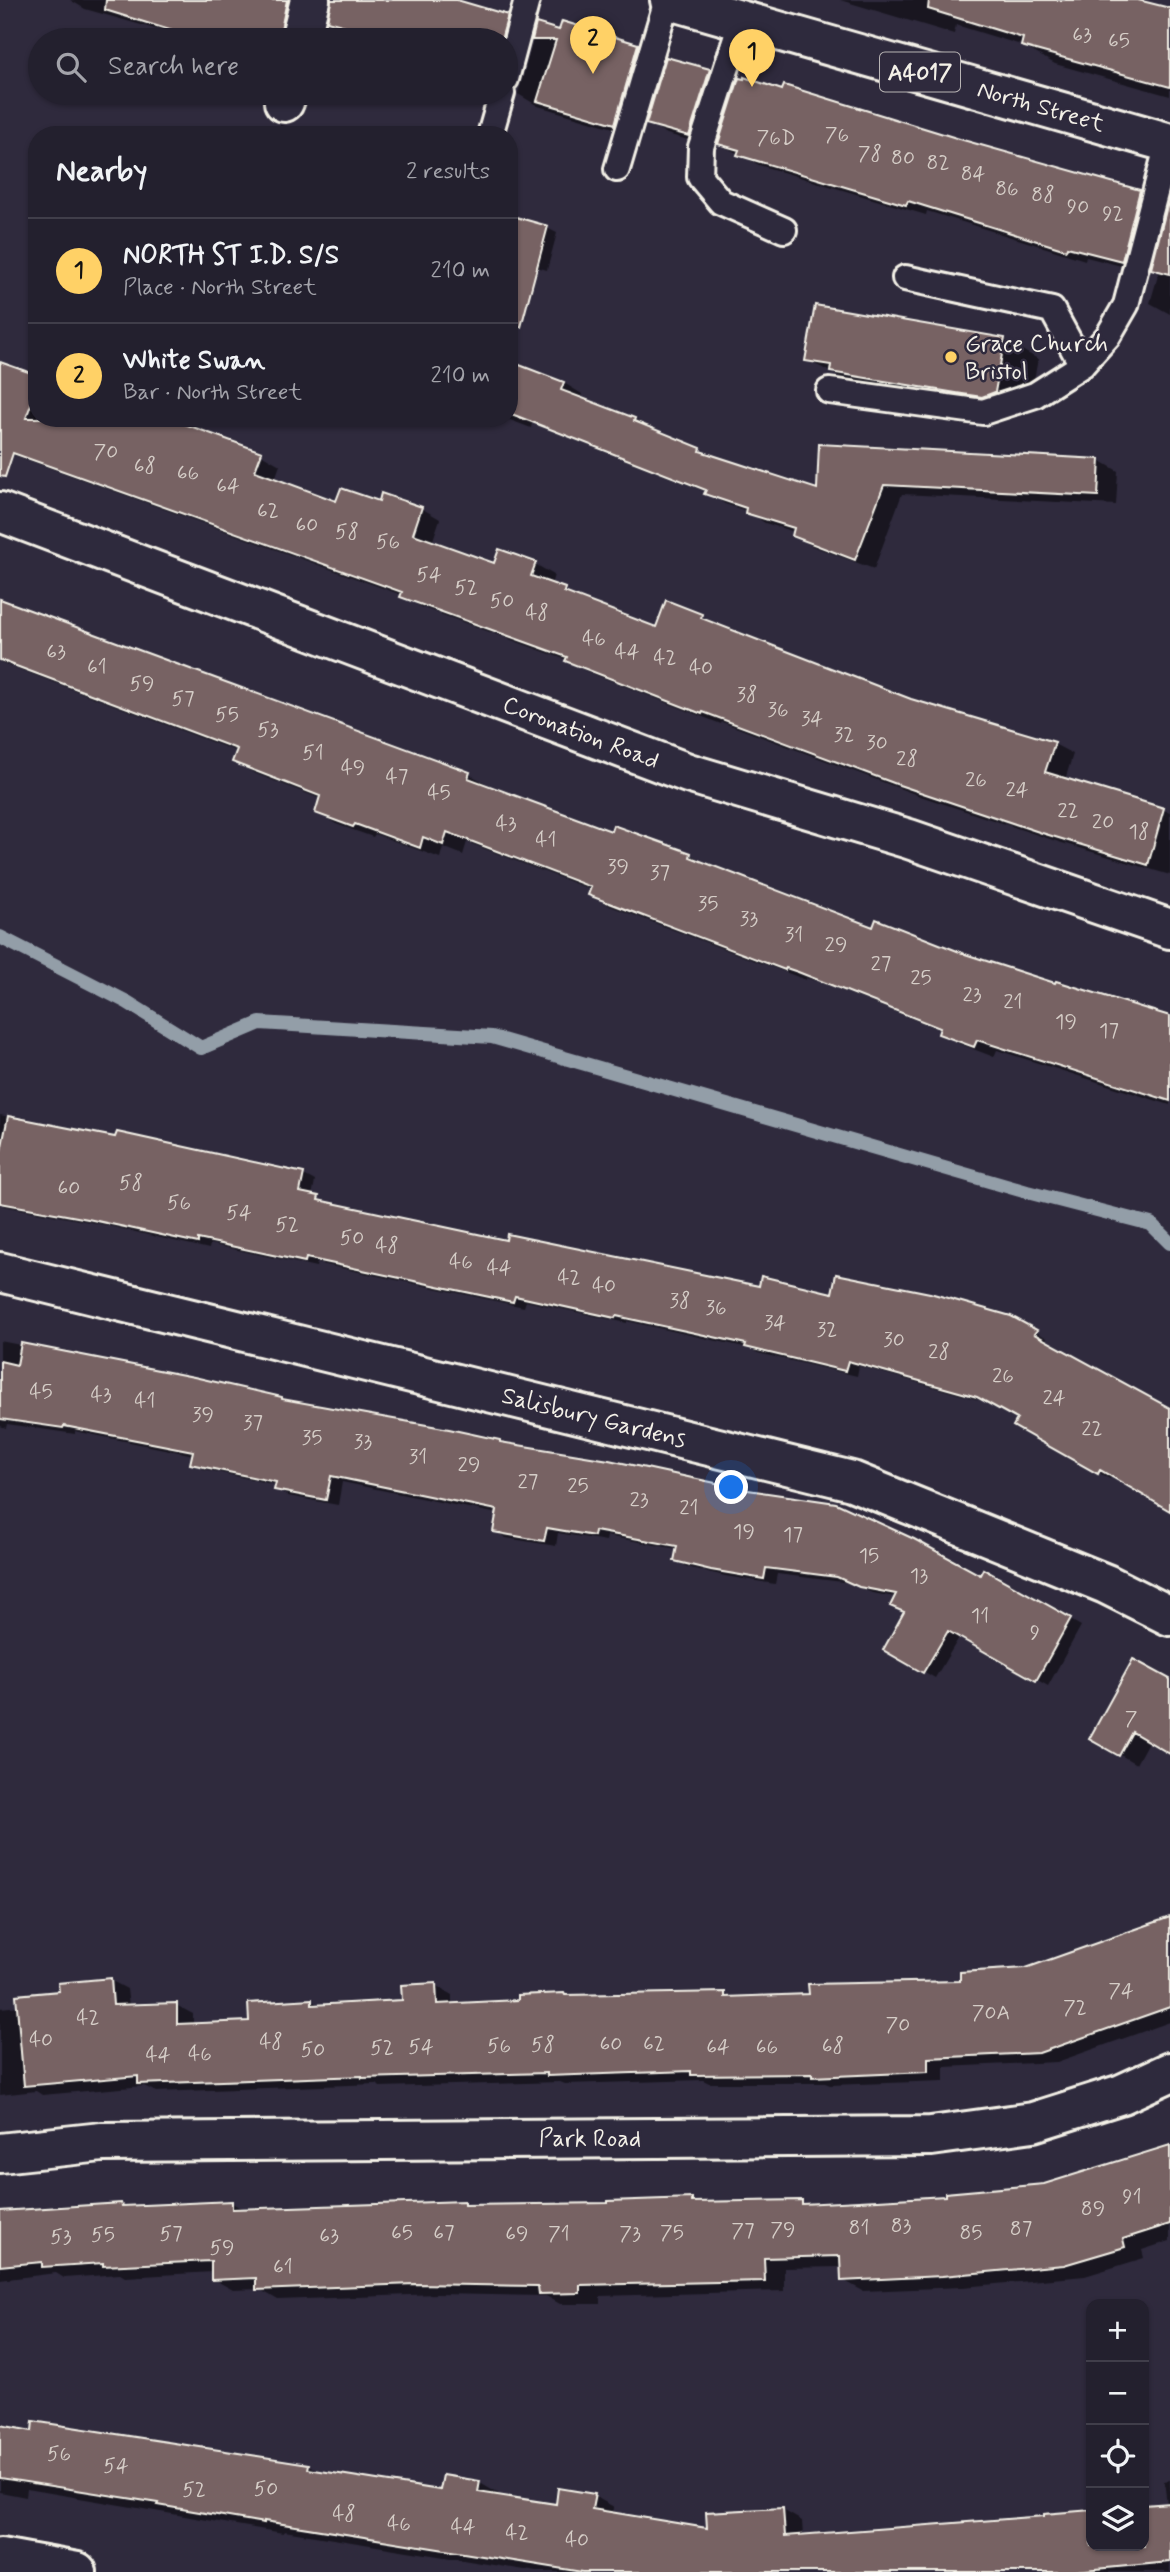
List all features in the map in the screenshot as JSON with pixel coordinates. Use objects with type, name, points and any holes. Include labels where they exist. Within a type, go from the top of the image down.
[{"type":"street","points":[[303,28],[310,0]]},
{"type":"street","name":"North Street","points":[[669,0],[1169,143]]},
{"type":"street","name":"Coronation Road","points":[[0,512],[688,773],[909,839],[1170,929]]},
{"type":"street","name":"Salisbury Gardens","points":[[0,1272],[852,1480],[1106,1584],[1170,1616]]},
{"type":"street","name":"Park Road","points":[[0,2153],[102,2142],[931,2136],[1033,2122],[1122,2094],[1170,2072]]},
{"type":"street","points":[[0,2558],[76,2572]]},
{"type":"lane","points":[[518,34],[527,0]]},
{"type":"lane","points":[[617,169],[669,0]]},
{"type":"lane","points":[[742,20],[701,147],[700,177],[721,202],[784,230]]},
{"type":"lane","points":[[493,126],[499,105]]},
{"type":"lane","points":[[829,390],[983,412],[1035,395],[1082,365],[1108,336],[1126,305],[1169,143]]},
{"type":"lane","points":[[905,278],[1052,310],[1082,365]]},
{"type":"building","points":[[106,0],[287,0],[281,28],[163,28],[105,10]]},
{"type":"building","points":[[331,0],[457,0],[508,15],[504,28],[353,28],[327,21]]},
{"type":"building","points":[[929,0],[1138,0],[1170,8],[1170,87],[1021,46],[1023,38],[928,9]]},
{"type":"building","points":[[562,21],[638,44],[615,124],[537,101],[556,40],[532,40],[536,23],[559,30]]},
{"type":"building","points":[[666,57],[710,69],[689,136],[646,124]]},
{"type":"building","points":[[744,77],[782,90],[784,85],[963,140],[1140,190],[1122,261],[1067,247],[1066,250],[908,201],[906,205],[737,155],[739,150],[718,144],[739,78]]},
{"type":"building","points":[[1170,198],[1170,274],[1151,269]]},
{"type":"building","points":[[518,218],[548,226],[521,327],[518,326]]},
{"type":"building","points":[[815,305],[1005,338],[995,392],[982,397],[956,393],[830,372],[831,365],[805,361]]},
{"type":"building","points":[[0,362],[28,372],[28,427],[193,427],[262,452],[255,471],[336,501],[341,488],[379,501],[381,493],[422,507],[413,534],[494,563],[499,549],[536,562],[531,576],[565,588],[564,592],[656,627],[666,600],[702,614],[701,618],[911,699],[1055,742],[1045,772],[1164,808],[1148,865],[899,785],[703,712],[702,714],[565,661],[567,657],[400,597],[402,592],[13,453],[5,477],[0,476]]},
{"type":"building","points":[[518,364],[564,382],[561,390],[635,418],[634,421],[701,448],[700,451],[817,489],[819,444],[1100,459],[1098,496],[884,485],[855,560],[792,536],[794,528],[745,513],[746,508],[704,494],[706,490],[518,417]]},
{"type":"building","points":[[0,599],[470,772],[468,778],[611,831],[613,825],[691,853],[690,857],[873,927],[876,919],[965,954],[1170,1016],[1170,1101],[977,1040],[974,1047],[938,1034],[940,1028],[798,972],[786,968],[785,970],[588,895],[591,887],[447,832],[443,845],[423,837],[420,848],[355,824],[353,827],[315,813],[320,796],[232,762],[237,749],[0,660]]},
{"type":"building","points":[[8,1116],[115,1137],[117,1132],[304,1173],[300,1192],[319,1196],[318,1200],[506,1240],[507,1234],[759,1286],[761,1276],[832,1293],[836,1274],[930,1293],[1011,1316],[1037,1330],[1034,1334],[1170,1408],[1170,1511],[1100,1470],[1098,1474],[1013,1426],[1017,1419],[977,1397],[848,1361],[845,1371],[745,1347],[746,1344],[616,1316],[615,1318],[515,1296],[513,1302],[306,1258],[305,1262],[198,1239],[198,1243],[0,1203],[0,1156]]},
{"type":"building","points":[[21,1343],[194,1377],[282,1399],[449,1429],[500,1442],[609,1460],[748,1490],[836,1503],[914,1539],[980,1575],[983,1569],[1071,1618],[1036,1681],[948,1631],[923,1673],[883,1650],[904,1612],[890,1606],[896,1594],[859,1587],[837,1577],[766,1568],[764,1579],[711,1570],[674,1561],[677,1546],[595,1531],[594,1536],[547,1528],[544,1541],[493,1532],[497,1510],[331,1476],[326,1500],[274,1490],[276,1482],[190,1464],[193,1451],[64,1426],[0,1419],[0,1361],[17,1365]]},
{"type":"building","points":[[1133,1659],[1170,1679],[1170,1754],[1132,1732],[1119,1756],[1089,1739]]},
{"type":"building","points":[[1170,1917],[1170,2007],[1039,2053],[928,2058],[928,2072],[812,2077],[812,2074],[691,2075],[691,2071],[547,2076],[547,2073],[138,2084],[138,2076],[24,2086],[16,1995],[59,1991],[58,1983],[111,1978],[113,2005],[177,2003],[177,2024],[249,2021],[248,2003],[312,1999],[312,2005],[402,2000],[401,1985],[436,1983],[437,2004],[518,2000],[518,1995],[564,1993],[725,1992],[725,1997],[809,1994],[808,1984],[960,1981],[960,1972],[1026,1968]]},
{"type":"building","points":[[1170,2145],[1170,2224],[1123,2239],[1125,2247],[1064,2265],[942,2276],[841,2281],[840,2256],[764,2258],[765,2281],[580,2285],[580,2293],[539,2294],[538,2286],[415,2284],[256,2290],[256,2278],[211,2280],[211,2261],[42,2267],[42,2262],[0,2266],[0,2211],[121,2203],[122,2206],[232,2201],[232,2209],[464,2201],[464,2205],[608,2203],[692,2198],[692,2202],[802,2200],[802,2204],[878,2200],[945,2196],[945,2193],[1044,2184]]},
{"type":"building","points":[[33,2421],[309,2464],[308,2469],[440,2490],[443,2475],[480,2481],[478,2492],[556,2504],[558,2488],[595,2494],[592,2509],[707,2528],[706,2512],[783,2508],[785,2536],[1086,2510],[1086,2551],[1149,2551],[1149,2505],[1170,2503],[1170,2562],[1064,2572],[582,2572],[264,2523],[0,2478],[0,2425],[32,2431]]},
{"type":"waterway","points":[[0,937],[127,1002],[201,1048],[260,1023],[492,1037],[1027,1192],[1151,1224],[1170,1243]]},
{"type":"place","name":"White Swan","points":[[593,74]]},
{"type":"place","name":"NORTH ST I.D. S/S","points":[[752,87]]},
{"type":"place","name":"Grace Church Bristol","points":[[951,357]]}]
